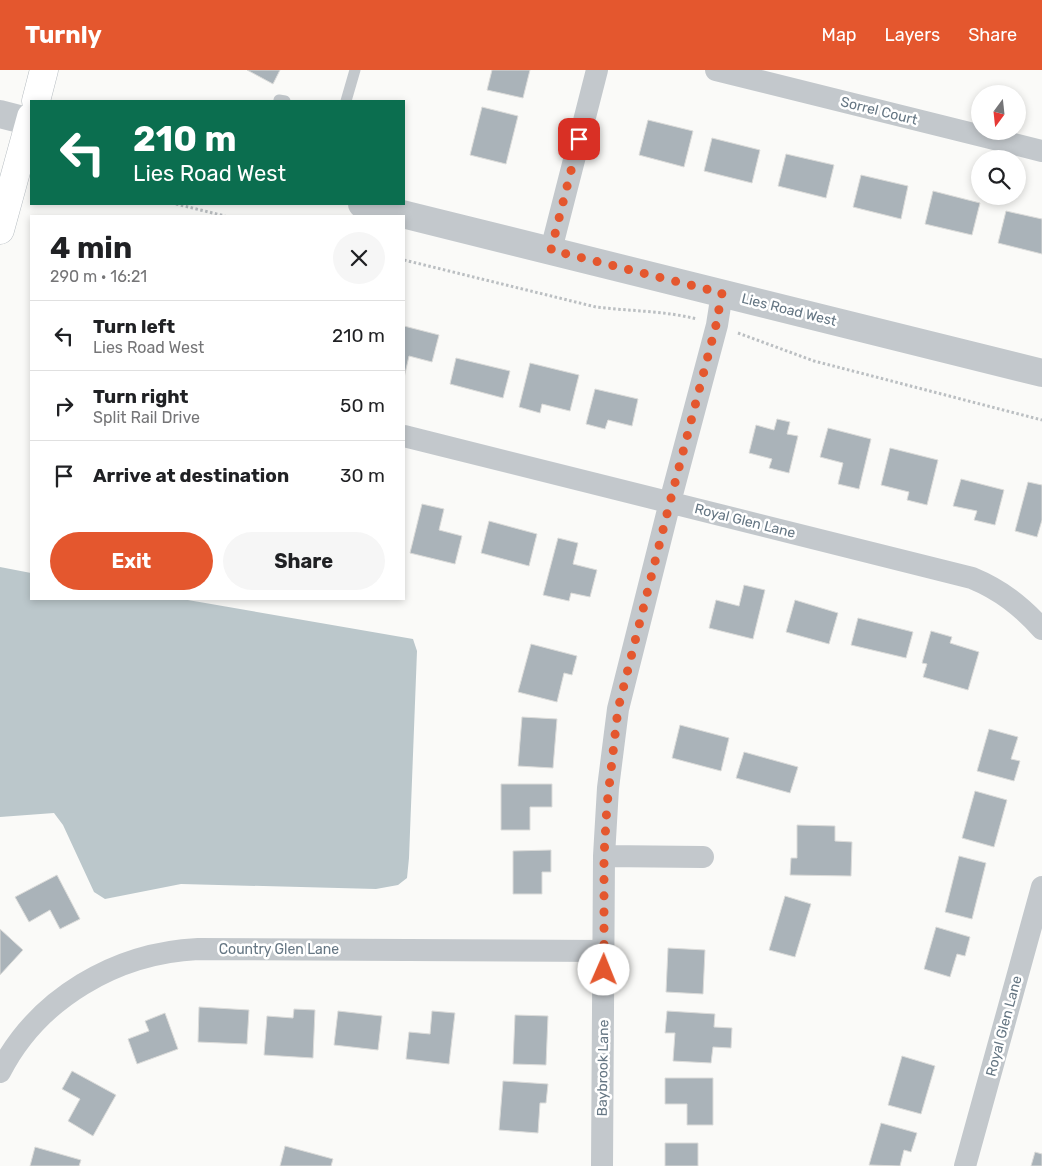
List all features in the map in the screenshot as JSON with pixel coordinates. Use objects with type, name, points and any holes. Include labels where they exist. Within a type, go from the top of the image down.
[{"type":"main road","points":[[36,100],[44,70]]},
{"type":"main road","points":[[0,230],[30,123]]},
{"type":"street","points":[[551,250],[597,70]]},
{"type":"street","name":"Sorrel Court","points":[[716,70],[1042,151]]},
{"type":"street","points":[[0,114],[30,116]]},
{"type":"street","name":"Lies Road West","points":[[366,205],[1042,373]]},
{"type":"street","name":"Baybrook Lane","points":[[602,1166],[604,856],[608,788],[618,709],[716,325],[722,293]]},
{"type":"street","name":"Royal Glen Lane","points":[[405,436],[972,578],[1008,597],[1025,610],[1042,628]]},
{"type":"street","points":[[604,856],[703,857]]},
{"type":"street","name":"Royal Glen Lane","points":[[965,1166],[1042,887]]},
{"type":"street","name":"Country Glen Lane","points":[[0,1072],[19,1042],[52,1006],[99,974],[131,960],[156,954],[176,950],[198,949],[604,950]]},
{"type":"lane","points":[[346,100],[354,70]]},
{"type":"path","points":[[180,205],[221,215]]},
{"type":"shaded area","points":[[0,567],[30,573],[30,600],[188,600],[413,639],[417,651],[409,858],[407,878],[398,885],[376,889],[181,884],[105,899],[94,892],[63,825],[54,813],[0,817]]},
{"type":"building","points":[[247,70],[280,70],[273,84]]},
{"type":"building","points":[[492,70],[530,70],[523,98],[487,90]]},
{"type":"building","points":[[482,107],[518,116],[506,164],[470,155]]},
{"type":"building","points":[[648,120],[693,131],[684,167],[639,155]]},
{"type":"building","points":[[712,138],[760,150],[752,183],[704,171]]},
{"type":"building","points":[[786,154],[834,165],[826,198],[778,186]]},
{"type":"building","points":[[861,175],[908,186],[901,219],[853,207]]},
{"type":"building","points":[[933,191],[971,201],[971,205],[980,205],[972,235],[925,224]]},
{"type":"building","points":[[1006,211],[1042,219],[1042,254],[998,243]]},
{"type":"building","points":[[405,326],[439,335],[432,362],[409,356],[405,374]]},
{"type":"building","points":[[456,358],[510,371],[503,398],[450,384]]},
{"type":"building","points":[[530,363],[579,375],[570,411],[542,404],[540,413],[519,407]]},
{"type":"building","points":[[595,389],[638,399],[632,426],[608,420],[605,429],[586,424]]},
{"type":"building","points":[[777,419],[790,422],[787,434],[798,436],[789,473],[769,468],[772,459],[749,453],[756,425],[774,430]]},
{"type":"building","points":[[828,428],[871,439],[859,489],[838,484],[843,463],[820,457]]},
{"type":"building","points":[[890,448],[938,460],[927,505],[907,500],[909,492],[881,485]]},
{"type":"building","points":[[961,479],[1004,490],[995,525],[974,520],[977,511],[953,506]]},
{"type":"building","points":[[1028,482],[1042,485],[1042,520],[1037,537],[1015,531]]},
{"type":"building","points":[[422,504],[444,509],[439,530],[462,536],[455,564],[410,553]]},
{"type":"building","points":[[489,521],[537,534],[529,566],[481,553]]},
{"type":"building","points":[[558,538],[578,543],[573,564],[597,570],[590,597],[571,593],[569,601],[543,595]]},
{"type":"building","points":[[744,585],[765,590],[753,639],[709,628],[716,600],[739,606]]},
{"type":"building","points":[[795,600],[838,613],[829,644],[786,632]]},
{"type":"building","points":[[858,618],[913,632],[906,658],[851,645]]},
{"type":"building","points":[[931,631],[952,637],[950,643],[979,652],[968,690],[923,677],[927,664],[922,663]]},
{"type":"building","points":[[531,644],[577,656],[572,675],[564,673],[557,702],[518,692]]},
{"type":"building","points":[[522,717],[557,719],[553,768],[518,766]]},
{"type":"building","points":[[680,725],[729,738],[721,771],[672,758]]},
{"type":"building","points":[[989,729],[1018,737],[1011,759],[1020,761],[1014,781],[977,771]]},
{"type":"building","points":[[744,752],[798,767],[790,793],[736,778]]},
{"type":"building","points":[[501,784],[552,784],[552,807],[530,807],[530,830],[501,830]]},
{"type":"building","points":[[975,791],[1007,800],[994,847],[962,838]]},
{"type":"building","points":[[797,825],[835,826],[835,841],[852,842],[851,876],[790,875],[791,858],[797,858]]},
{"type":"building","points":[[551,850],[551,872],[542,872],[542,894],[513,894],[513,851]]},
{"type":"building","points":[[959,856],[986,863],[972,919],[945,912]]},
{"type":"building","points":[[57,875],[80,919],[60,929],[50,910],[29,922],[15,897]]},
{"type":"building","points":[[785,896],[811,904],[795,957],[769,950]]},
{"type":"building","points":[[936,927],[970,937],[965,956],[957,954],[950,977],[924,969]]},
{"type":"building","points":[[0,929],[23,950],[0,975]]},
{"type":"building","points":[[668,948],[705,950],[703,994],[666,992]]},
{"type":"building","points":[[199,1007],[249,1010],[247,1044],[198,1042]]},
{"type":"building","points":[[294,1009],[315,1010],[313,1058],[264,1055],[267,1016],[293,1018]]},
{"type":"building","points":[[338,1011],[382,1016],[378,1050],[334,1045]]},
{"type":"building","points":[[432,1011],[455,1013],[449,1064],[406,1059],[409,1032],[430,1034]]},
{"type":"building","points":[[667,1011],[715,1014],[714,1027],[732,1028],[731,1048],[713,1047],[711,1063],[673,1061],[675,1033],[665,1033]]},
{"type":"building","points":[[165,1013],[178,1049],[137,1064],[128,1039],[149,1031],[145,1021]]},
{"type":"building","points":[[515,1015],[548,1016],[546,1065],[513,1064]]},
{"type":"building","points":[[902,1056],[935,1066],[921,1114],[888,1105]]},
{"type":"building","points":[[72,1071],[116,1095],[93,1136],[68,1121],[80,1099],[62,1089]]},
{"type":"building","points":[[665,1078],[713,1078],[713,1125],[687,1125],[687,1104],[665,1104]]},
{"type":"building","points":[[503,1081],[548,1084],[546,1103],[540,1103],[538,1133],[499,1130]]},
{"type":"building","points":[[881,1123],[917,1133],[911,1152],[904,1150],[900,1166],[869,1165]]},
{"type":"building","points":[[665,1143],[698,1143],[698,1166],[665,1166]]},
{"type":"building","points":[[285,1146],[333,1159],[331,1166],[280,1166]]},
{"type":"building","points":[[35,1147],[81,1160],[79,1166],[30,1166]]},
{"type":"building","points":[[1035,1152],[1042,1154],[1042,1166],[1031,1166]]},
{"type":"route","points":[[579,139],[551,250],[722,293],[716,325],[618,709],[608,788],[604,856],[604,970]]}]
